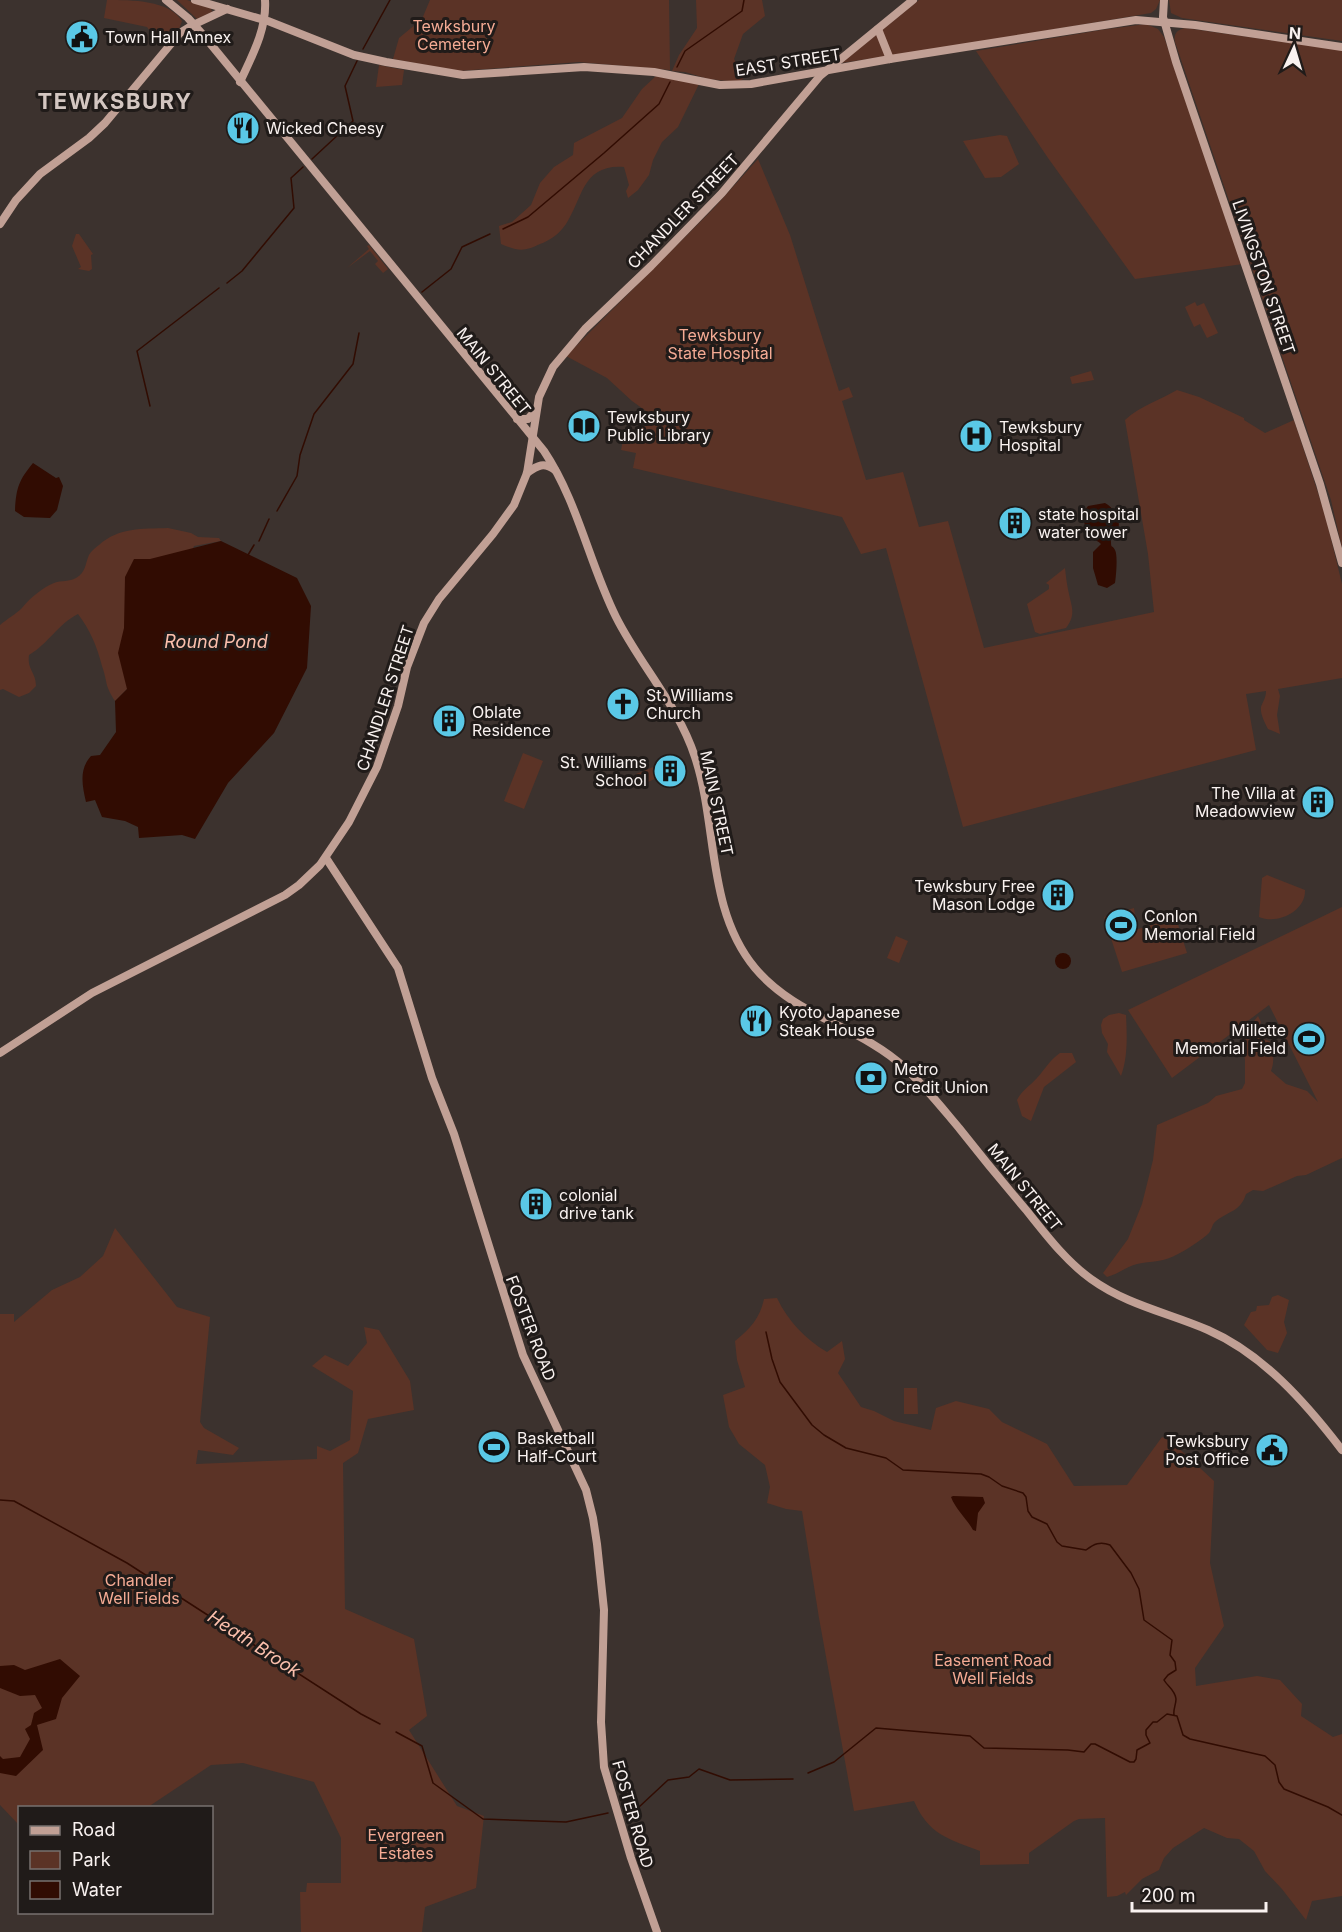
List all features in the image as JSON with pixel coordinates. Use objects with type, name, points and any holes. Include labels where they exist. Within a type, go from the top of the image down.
[{"type":"main road","name":"MAIN STREET","points":[[166,0],[193,24],[533,438],[556,471],[580,523],[615,615],[687,736],[703,788],[726,914],[740,945],[757,970],[773,987],[792,1001],[877,1047],[906,1068],[1057,1248],[1081,1271],[1124,1299],[1206,1329],[1242,1349],[1288,1388],[1323,1425],[1342,1450]]},
{"type":"main road","name":"EAST STREET","points":[[195,0],[264,20],[354,55],[447,74],[470,76],[584,67],[654,72],[709,84],[751,84],[890,59],[1130,21],[1165,21],[1342,47]]},
{"type":"main road","points":[[240,82],[260,37],[265,0]]},
{"type":"main road","name":"CHANDLER STREET","points":[[0,1053],[92,993],[285,895],[305,880],[326,858],[375,774],[398,706],[407,667],[424,624],[439,600],[508,515],[519,494],[527,473],[536,410],[545,382],[560,357],[585,329],[722,193],[812,84],[826,70],[913,0]]},
{"type":"main road","name":"LIVINGSTON STREET","points":[[1164,0],[1165,21],[1191,107],[1322,491],[1342,563]]},
{"type":"main road","points":[[0,224],[16,200],[40,174],[101,128],[183,30],[227,9]]},
{"type":"main road","points":[[878,29],[890,59]]},
{"type":"main road","points":[[517,419],[528,418],[536,410]]},
{"type":"main road","points":[[527,473],[541,465],[548,465],[556,471]]},
{"type":"main road","name":"FOSTER ROAD","points":[[326,858],[398,968],[432,1078],[454,1134],[523,1355],[586,1490],[597,1544],[604,1610],[602,1742],[604,1767],[631,1858],[657,1932]]},
{"type":"green space","points":[[107,0],[138,1],[159,5],[176,14],[182,21],[179,29],[164,44],[160,45],[147,27],[104,18]]},
{"type":"green space","points":[[177,0],[187,0],[211,8],[212,12],[197,19]]},
{"type":"green space","name":"Tewksbury Cemetery","points":[[430,0],[669,0],[670,70],[579,62],[458,71],[393,59],[399,38],[422,19]]},
{"type":"green space","points":[[696,0],[762,0],[765,16],[743,34],[734,59],[744,78],[739,82],[708,79],[685,72],[672,71],[679,55],[697,28]]},
{"type":"green space","points":[[919,0],[1160,0],[1156,9],[1151,13],[841,63]]},
{"type":"green space","points":[[1169,0],[1342,0],[1342,41],[1182,18],[1171,13]]},
{"type":"green space","points":[[1146,24],[1158,29],[1164,37],[1243,264],[1135,279],[1048,158],[976,51]]},
{"type":"green space","points":[[1185,28],[1342,50],[1342,548],[1331,500],[1175,42],[1177,32]]},
{"type":"green space","points":[[379,65],[404,70],[402,85],[376,87]]},
{"type":"green space","points":[[656,76],[699,84],[678,127],[662,142],[649,175],[638,190],[628,198],[626,191],[629,185],[624,167],[600,171],[586,185],[561,231],[534,247],[525,249],[501,244],[499,226],[512,222],[531,205],[540,183],[554,167],[573,155],[574,143],[622,118],[642,89]]},
{"type":"green space","points":[[1007,136],[1019,164],[1001,177],[985,178],[963,141]]},
{"type":"green space","name":"Tewksbury State Hospital","points":[[758,159],[790,235],[839,391],[849,387],[853,397],[842,401],[866,480],[903,472],[919,527],[948,521],[984,648],[1154,612],[1148,554],[1125,420],[1177,390],[1199,397],[1244,418],[1265,433],[1294,420],[1325,514],[1342,584],[1342,678],[1278,689],[1280,696],[1277,715],[1280,734],[1268,729],[1262,715],[1261,707],[1266,691],[1246,694],[1256,750],[963,827],[886,548],[861,554],[842,517],[633,468],[636,453],[621,450],[625,430],[641,433],[646,411],[607,378],[566,356],[713,209]]},
{"type":"green space","points":[[76,234],[79,234],[93,254],[91,255],[92,269],[89,271],[78,269],[81,267],[72,246]]},
{"type":"green space","points":[[369,245],[388,269],[383,273],[375,264],[378,261],[370,251],[347,268],[369,249],[367,246]]},
{"type":"green space","points":[[1195,302],[1197,306],[1204,303],[1218,333],[1207,338],[1200,324],[1194,327],[1185,307]]},
{"type":"green space","points":[[1091,371],[1094,380],[1072,384],[1070,377]]},
{"type":"green space","points":[[168,528],[191,533],[198,537],[219,538],[221,541],[194,546],[127,689],[115,701],[108,687],[93,638],[78,614],[29,655],[29,664],[36,686],[29,693],[19,697],[3,689],[0,690],[0,625],[45,588],[79,576],[91,552],[107,539],[131,530]]},
{"type":"green space","points":[[1065,568],[1072,607],[1071,619],[1066,628],[1040,634],[1035,632],[1027,604],[1049,589],[1046,583]]},
{"type":"green space","points":[[523,753],[543,761],[524,809],[504,801]]},
{"type":"green space","points":[[653,767],[657,778],[641,785],[636,774]]},
{"type":"green space","points":[[1267,875],[1305,890],[1301,904],[1296,910],[1282,918],[1259,917],[1262,878]]},
{"type":"green space","points":[[1342,907],[1342,1158],[1306,1175],[1297,1176],[1263,1191],[1253,1190],[1246,1194],[1238,1208],[1221,1217],[1206,1235],[1173,1257],[1133,1265],[1107,1277],[1103,1273],[1128,1239],[1142,1204],[1153,1160],[1157,1125],[1208,1103],[1216,1096],[1242,1089],[1245,1083],[1245,1060],[1241,1038],[1258,1016],[1261,1022],[1257,1032],[1259,1038],[1270,1041],[1272,1048],[1271,1071],[1286,1084],[1307,1091],[1318,1102],[1269,1005],[1172,1078],[1128,1010]]},
{"type":"green space","points":[[1134,908],[1135,930],[1176,918],[1187,953],[1122,972],[1104,917]]},
{"type":"green space","points":[[896,936],[908,941],[899,963],[887,958]]},
{"type":"green space","points":[[1119,1013],[1126,1015],[1127,1030],[1126,1054],[1121,1076],[1107,1052],[1108,1044],[1102,1033],[1101,1025],[1103,1019],[1109,1015]]},
{"type":"green space","points":[[1060,1053],[1072,1053],[1076,1062],[1044,1087],[1031,1121],[1022,1116],[1017,1100]]},
{"type":"green space","name":"Chandler Well Fields","points":[[115,1228],[177,1307],[210,1317],[200,1422],[204,1428],[239,1448],[233,1455],[198,1450],[196,1464],[317,1459],[317,1446],[330,1451],[350,1440],[353,1391],[312,1366],[325,1355],[348,1366],[367,1343],[364,1327],[379,1330],[410,1381],[414,1410],[368,1419],[358,1453],[343,1463],[345,1609],[414,1639],[427,1716],[409,1730],[457,1806],[484,1816],[476,1888],[425,1907],[422,1932],[301,1932],[300,1892],[306,1892],[307,1883],[341,1883],[341,1838],[314,1782],[243,1763],[211,1765],[150,1806],[18,1806],[18,1824],[0,1805],[0,1314],[14,1314],[14,1322],[52,1290],[80,1277],[103,1256]]},
{"type":"green space","points":[[1278,1295],[1289,1300],[1284,1322],[1287,1333],[1278,1353],[1267,1350],[1244,1325],[1251,1312],[1256,1311],[1257,1306],[1269,1305],[1272,1297]]},
{"type":"green space","name":"Easement Road Well Fields","points":[[777,1298],[792,1322],[819,1347],[827,1352],[842,1341],[845,1359],[838,1373],[861,1407],[894,1421],[931,1430],[936,1408],[956,1401],[989,1409],[1002,1422],[1047,1444],[1074,1486],[1127,1485],[1162,1437],[1171,1441],[1214,1481],[1210,1563],[1224,1626],[1195,1668],[1196,1686],[1257,1676],[1280,1680],[1302,1704],[1301,1716],[1333,1737],[1342,1734],[1342,1896],[1312,1901],[1306,1920],[1265,1871],[1254,1851],[1239,1839],[1227,1838],[1204,1828],[1173,1848],[1164,1858],[1159,1870],[1142,1879],[1126,1895],[1125,1892],[1107,1897],[1105,1818],[1074,1821],[1029,1853],[1029,1864],[980,1865],[980,1851],[940,1834],[926,1821],[914,1801],[854,1811],[802,1511],[767,1503],[770,1487],[765,1465],[739,1444],[729,1427],[723,1395],[745,1387],[737,1360],[735,1341],[754,1323],[764,1299]]},
{"type":"green space","points":[[904,1388],[917,1388],[918,1414],[904,1414]]},
{"type":"water","points":[[33,463],[56,478],[59,477],[63,486],[57,510],[50,518],[24,517],[15,511],[19,485]]},
{"type":"water","points":[[1105,503],[1114,511],[1119,523],[1111,540],[1116,556],[1115,583],[1107,588],[1098,585],[1093,568],[1093,552],[1101,544],[1088,534],[1083,513],[1088,506]]},
{"type":"water","name":"Round Pond","points":[[221,541],[297,578],[311,606],[307,668],[274,733],[228,783],[195,839],[182,835],[139,838],[138,827],[125,821],[102,817],[95,800],[86,802],[83,783],[83,772],[87,761],[91,756],[100,755],[116,732],[115,701],[127,689],[118,653],[124,628],[125,577],[134,559],[150,559]]},
{"type":"water","points":[[1063,953],[1069,955],[1071,961],[1069,967],[1063,969],[1057,967],[1055,961],[1057,955]]},
{"type":"water","points":[[951,1497],[983,1497],[985,1503],[978,1513],[976,1531],[956,1506]]},
{"type":"water","points":[[60,1659],[80,1676],[62,1698],[56,1719],[37,1725],[43,1750],[16,1776],[0,1773],[0,1756],[3,1759],[20,1757],[30,1739],[25,1729],[31,1725],[34,1713],[42,1708],[35,1695],[20,1696],[0,1688],[0,1666],[14,1665],[25,1670]]},
{"type":"waterway","points":[[363,49],[390,0]]},
{"type":"waterway","points":[[677,67],[685,51],[742,11],[744,0]]},
{"type":"waterway","points":[[312,159],[353,121],[345,86],[357,61]]},
{"type":"waterway","points":[[503,229],[528,217],[604,153],[659,104],[670,82]]},
{"type":"waterway","points":[[227,283],[242,271],[294,208],[291,178],[303,167]]},
{"type":"waterway","points":[[422,292],[451,269],[462,247],[490,234]]},
{"type":"waterway","points":[[150,406],[137,351],[219,288]]},
{"type":"waterway","points":[[277,511],[297,476],[300,455],[314,414],[353,364],[359,333]]},
{"type":"waterway","points":[[259,541],[269,519]]},
{"type":"waterway","points":[[248,555],[254,545]]},
{"type":"waterway","points":[[766,1332],[780,1382],[812,1425],[824,1435],[846,1448],[886,1458],[903,1470],[981,1474],[989,1477],[1002,1486],[1023,1493],[1032,1517],[1047,1524],[1057,1542],[1062,1546],[1086,1550],[1097,1544],[1110,1545],[1131,1573],[1139,1589],[1144,1620],[1172,1640],[1170,1655],[1175,1662],[1176,1670],[1164,1680],[1175,1696],[1174,1715]]},
{"type":"waterway","name":"Heath Brook","points":[[0,1500],[14,1501],[127,1563],[380,1724]]},
{"type":"waterway","name":"Heath Brook","points":[[808,1773],[834,1762],[876,1728],[970,1736],[984,1748],[1084,1752],[1091,1744],[1095,1744],[1134,1762],[1137,1750],[1150,1743],[1146,1730],[1153,1722],[1157,1722],[1167,1714],[1177,1716],[1183,1735],[1190,1739],[1265,1756],[1275,1765],[1279,1782],[1284,1789],[1342,1815]]},
{"type":"waterway","name":"Heath Brook","points":[[396,1732],[422,1746],[433,1783],[483,1819],[566,1822],[608,1813]]},
{"type":"waterway","name":"Heath Brook","points":[[626,1810],[639,1807],[668,1780],[689,1777],[699,1769],[730,1780],[793,1779]]},
{"type":"place","name":"Town Hall Annex","points":[[82,37]]},
{"type":"place","name":"Wicked Cheesy","points":[[243,128]]},
{"type":"place","name":"Tewksbury Public Library","points":[[584,426]]},
{"type":"place","name":"Tewksbury Hospital","points":[[976,436]]},
{"type":"place","name":"state hospital water tower","points":[[1015,523]]},
{"type":"place","name":"St. Williams Church","points":[[623,704]]},
{"type":"place","name":"Oblate Residence","points":[[449,721]]},
{"type":"place","name":"St. Williams School","points":[[670,771]]},
{"type":"place","name":"The Villa at Meadowview","points":[[1318,802]]},
{"type":"place","name":"Tewksbury Free Mason Lodge","points":[[1058,895]]},
{"type":"place","name":"Conlon Memorial Field","points":[[1121,925]]},
{"type":"place","name":"Kyoto Japanese Steak House","points":[[756,1021]]},
{"type":"place","name":"Millette Memorial Field","points":[[1309,1039]]},
{"type":"place","name":"Metro Credit Union","points":[[871,1078]]},
{"type":"place","name":"colonial drive tank","points":[[536,1204]]},
{"type":"place","name":"Basketball Half-Court","points":[[494,1447]]},
{"type":"place","name":"Tewksbury Post Office","points":[[1272,1450]]},
{"type":"district","name":"TEWKSBURY","points":[[115,101]]},
{"type":"park label","name":"Evergreen Estates","points":[[406,1844]]}]
